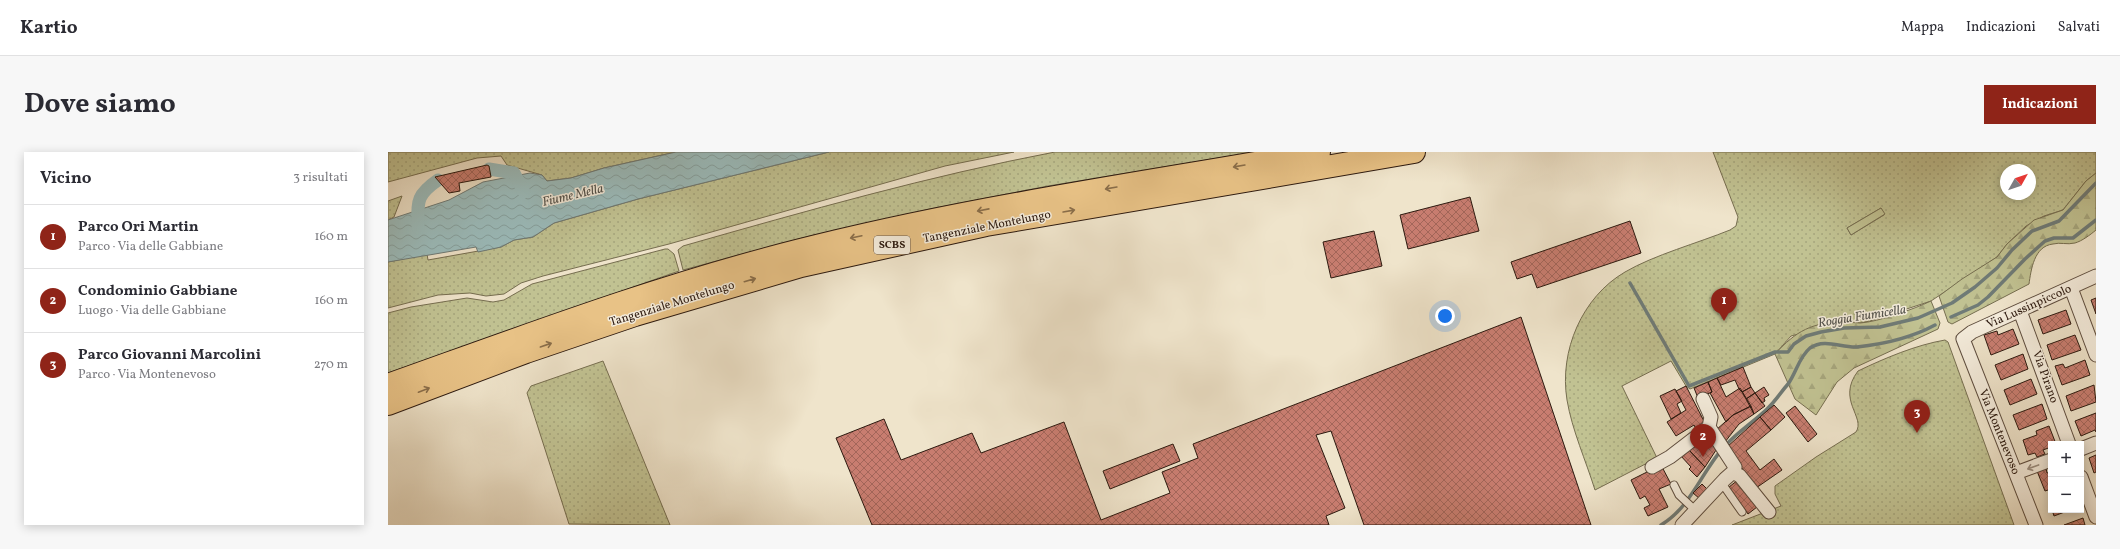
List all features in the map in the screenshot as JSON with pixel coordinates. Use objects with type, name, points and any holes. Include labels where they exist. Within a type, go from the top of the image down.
[{"type":"highway","name":"Tangenziale Montelungo","points":[[388,385],[630,300],[796,251],[982,210],[1319,152]]},
{"type":"highway","name":"Tangenziale Montelungo","points":[[388,404],[526,352],[635,315],[801,266],[986,225],[1414,152]]},
{"type":"street","name":"Via Lussinpiccolo","points":[[1963,339],[1972,332],[2096,276]]},
{"type":"street","points":[[2071,288],[2096,354]]},
{"type":"street","name":"Via Pirano","points":[[2020,311],[2068,441]]},
{"type":"street","name":"Via Montenevoso","points":[[1963,339],[2036,525]]},
{"type":"street","points":[[1652,467],[1670,457],[1709,428],[1711,417],[1703,399]]},
{"type":"street","points":[[1682,525],[1721,482],[1734,472],[1735,467],[1709,428]]},
{"type":"street","points":[[2084,448],[2096,444]]},
{"type":"street","points":[[2016,473],[2048,461]]},
{"type":"street","points":[[1734,472],[1740,476],[1769,512]]},
{"type":"street","points":[[2084,485],[2096,517]]},
{"type":"lane","points":[[1721,482],[1742,512]]},
{"type":"lane","points":[[1674,485],[1679,495],[1695,510]]},
{"type":"green space","points":[[388,152],[676,152],[604,168],[571,178],[547,181],[542,175],[507,165],[501,156],[477,158],[388,182]]},
{"type":"green space","points":[[829,152],[1014,152],[945,166],[669,244],[543,276],[521,283],[504,294],[486,296],[470,293],[438,295],[388,308],[388,262],[427,254],[428,260],[501,247],[514,240],[533,237],[554,223],[638,199]]},
{"type":"green space","points":[[1055,152],[1255,152],[1048,186],[930,209],[810,236],[683,270],[678,250],[683,246],[914,183],[1008,161]]},
{"type":"green space","points":[[1713,152],[2096,152],[2096,173],[2086,181],[2063,210],[2044,216],[2026,226],[2007,244],[1997,257],[1931,301],[1870,321],[1860,323],[1845,322],[1791,336],[1775,354],[1690,389],[1686,386],[1671,361],[1622,386],[1657,458],[1595,490],[1576,434],[1567,400],[1565,381],[1567,363],[1570,345],[1577,327],[1597,296],[1610,283],[1625,272],[1649,260],[1730,230],[1736,226],[1738,217]],"holes":[[[1881,208],[1884,215],[1851,235],[1847,228]]]},
{"type":"green space","points":[[2096,173],[2096,230],[2089,236],[2075,243],[2056,243],[2042,249],[2032,266],[2029,284],[1952,324],[1948,322],[1939,296],[1962,279],[1997,257],[2007,244],[2034,220],[2063,210],[2086,181]]},
{"type":"green space","points":[[402,196],[394,217],[388,220],[388,201]]},
{"type":"green space","points":[[1881,208],[1885,214],[1851,235],[1847,228]]},
{"type":"green space","points":[[668,249],[674,254],[679,271],[388,373],[388,313],[411,307],[467,298],[493,302],[504,300],[532,284]]},
{"type":"green space","points":[[1931,301],[1940,323],[1938,329],[1854,368],[1837,382],[1816,415],[1795,399],[1775,354],[1790,339],[1814,326],[1833,322],[1868,322],[1886,318]]},
{"type":"green space","points":[[1945,340],[1948,342],[2014,525],[1732,525],[1781,506],[1775,494],[1775,486],[1816,457],[1856,432],[1858,426],[1850,399],[1850,391],[1852,381],[1858,371],[1901,352]]},
{"type":"green space","points":[[603,361],[670,525],[569,524],[527,393],[531,386]]},
{"type":"water","name":"Fiume Mella","points":[[676,152],[829,152],[638,199],[554,223],[533,237],[514,240],[501,247],[478,252],[476,247],[388,262],[388,220],[449,200],[483,182],[530,173],[542,175],[547,181],[571,178],[604,168]]},
{"type":"building","points":[[487,165],[489,166],[491,177],[459,183],[460,191],[449,193],[435,177]]},
{"type":"building","points":[[1470,197],[1479,231],[1408,249],[1400,215]]},
{"type":"building","points":[[1630,221],[1641,253],[1537,288],[1532,274],[1517,279],[1511,262]]},
{"type":"building","points":[[1374,231],[1382,266],[1331,278],[1323,242]]},
{"type":"building","points":[[2096,298],[2096,314],[2091,300]]},
{"type":"building","points":[[2066,310],[2071,324],[2043,334],[2038,320]]},
{"type":"building","points":[[1521,317],[1591,525],[1364,525],[1331,431],[1316,435],[1345,508],[1326,516],[1329,525],[872,525],[836,438],[884,419],[901,460],[972,433],[981,453],[1064,422],[1101,520],[1170,493],[1162,472],[1198,458],[1193,444]]},
{"type":"building","points":[[2013,329],[2019,344],[1991,355],[1984,335],[1997,331],[1998,335]]},
{"type":"building","points":[[2075,335],[2081,350],[2052,360],[2047,345]]},
{"type":"building","points":[[2023,354],[2028,369],[2001,380],[1995,365]]},
{"type":"building","points":[[2085,360],[2090,375],[2062,385],[2055,366],[2063,364],[2065,368]]},
{"type":"building","points":[[1743,367],[1751,387],[1742,392],[1735,380],[1721,385],[1717,378]]},
{"type":"building","points":[[1717,378],[1726,397],[1740,388],[1751,406],[1733,415],[1726,422],[1710,393],[1712,392],[1708,382]]},
{"type":"building","points":[[2031,379],[2037,394],[2010,405],[2004,390]]},
{"type":"building","points":[[1708,382],[1712,392],[1698,398],[1694,388]]},
{"type":"building","points":[[2094,385],[2096,402],[2071,411],[2066,396]]},
{"type":"building","points":[[1686,386],[1707,427],[1698,433],[1694,425],[1676,436],[1667,422],[1686,410],[1676,391]]},
{"type":"building","points":[[1751,387],[1755,393],[1746,399],[1742,392]]},
{"type":"building","points":[[1764,387],[1769,395],[1764,398],[1765,401],[1762,403],[1755,393]]},
{"type":"building","points":[[1675,389],[1682,401],[1677,404],[1681,413],[1671,419],[1660,396]]},
{"type":"building","points":[[1755,393],[1765,406],[1754,414],[1746,399]]},
{"type":"building","points":[[2042,404],[2047,419],[2019,430],[2013,415]]},
{"type":"building","points":[[1774,405],[1785,417],[1771,430],[1760,417]]},
{"type":"building","points":[[1751,406],[1754,414],[1739,424],[1725,442],[1716,430],[1733,415]]},
{"type":"building","points":[[1795,406],[1817,434],[1808,442],[1786,413]]},
{"type":"building","points":[[2096,413],[2096,432],[2095,430],[2081,436],[2075,421]]},
{"type":"building","points":[[1760,417],[1771,430],[1746,451],[1760,470],[1774,459],[1782,470],[1756,488],[1727,447]]},
{"type":"building","points":[[2049,426],[2055,441],[2048,441],[2048,448],[2043,450],[2045,454],[2037,457],[2035,453],[2028,455],[2023,440],[2037,435],[2036,431]]},
{"type":"building","points":[[1706,432],[1718,447],[1705,467],[1687,448]]},
{"type":"building","points":[[1173,444],[1180,461],[1110,489],[1103,471]]},
{"type":"building","points":[[1687,448],[1705,467],[1697,477],[1689,469],[1691,467],[1680,455]]},
{"type":"building","points":[[2096,455],[2096,472],[2094,473],[2089,458]]},
{"type":"building","points":[[1661,465],[1671,484],[1659,489],[1668,507],[1648,516],[1644,508],[1650,505],[1645,496],[1640,499],[1631,480]]},
{"type":"building","points":[[2046,468],[2048,473],[2048,490],[2045,491],[2037,471]]},
{"type":"building","points":[[1738,480],[1757,507],[1748,514],[1729,487]]},
{"type":"building","points":[[1702,484],[1708,490],[1700,499],[1693,493]]},
{"type":"building","points":[[2053,513],[2062,513],[2054,516]]},
{"type":"building","points":[[2083,518],[2085,525],[2064,525]]},
{"type":"waterway","points":[[489,169],[514,173],[524,192]]},
{"type":"waterway","points":[[418,228],[419,200],[425,191],[438,180]]},
{"type":"waterway","name":"Roggia Fiumicella","points":[[1630,283],[1689,386],[1775,352],[1788,352],[1794,344],[1806,336],[1844,328],[1880,327],[1918,318],[1952,303],[1975,287],[1997,268],[2012,250],[2032,231],[2059,221],[2096,183]]},
{"type":"waterway","points":[[1951,317],[1978,305],[1988,297],[2045,241],[2054,238],[2073,238],[2096,220]]},
{"type":"waterway","points":[[1661,525],[1680,509],[1723,448],[1766,410],[1775,400],[1791,380],[1800,360],[1810,348],[1821,344],[1851,347],[1878,344],[1898,340],[1926,330],[1935,325]]},
{"type":"place","name":"Parco Ori Martin","points":[[1724,321]]},
{"type":"place","name":"Parco Giovanni Marcolini","points":[[1917,433]]},
{"type":"place","name":"Condominio Gabbiane","points":[[1703,457]]}]
